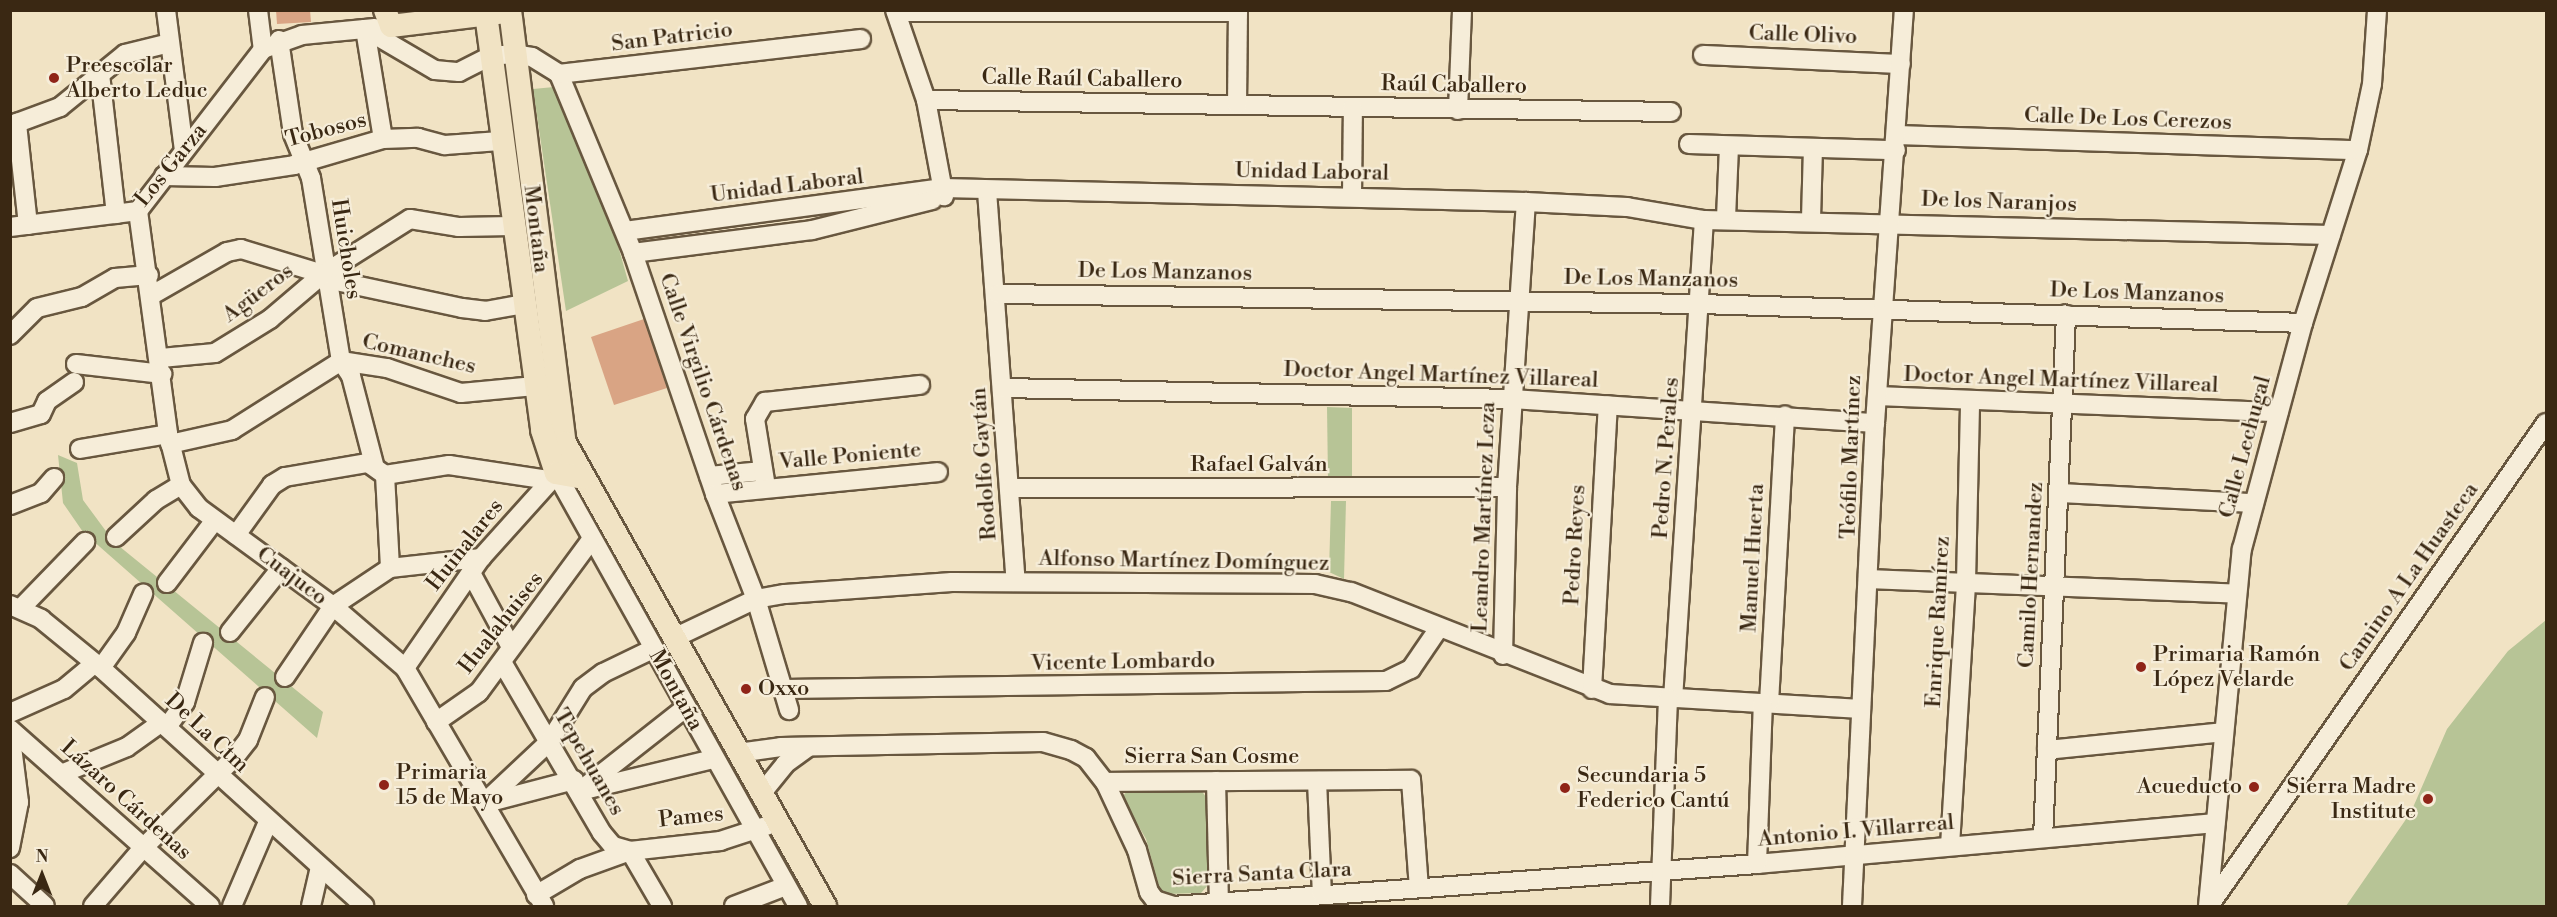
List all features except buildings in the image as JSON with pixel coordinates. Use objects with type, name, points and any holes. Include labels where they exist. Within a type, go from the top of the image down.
[{"type":"main road","points":[[388,18],[510,11]]},
{"type":"main road","name":"Montaña","points":[[510,11],[564,473]]},
{"type":"main road","name":"Montaña","points":[[486,14],[534,386],[564,473],[674,638],[775,823],[825,906]]},
{"type":"main road","points":[[500,134],[522,124]]},
{"type":"street","points":[[166,10],[184,150]]},
{"type":"street","name":"Huicholes","points":[[258,10],[271,45],[302,163],[311,178],[323,274],[341,361],[351,376],[380,470],[390,568]]},
{"type":"street","points":[[1458,110],[1462,10]]},
{"type":"street","name":"Teófilo Martínez","points":[[1852,906],[1870,579],[1875,423],[1904,10]]},
{"type":"street","name":"Calle Lechugal","points":[[2209,906],[2237,594],[2254,502],[2303,323],[2358,150],[2372,84],[2376,10]]},
{"type":"street","points":[[947,192],[926,100],[896,11],[1238,11],[1237,105]]},
{"type":"street","points":[[271,45],[364,30],[388,18]]},
{"type":"street","points":[[364,30],[435,69],[459,72],[491,56],[514,54],[532,57],[559,74]]},
{"type":"street","points":[[364,30],[383,139]]},
{"type":"street","name":"San Patricio","points":[[559,74],[861,39]]},
{"type":"street","points":[[19,226],[17,123],[60,107],[125,54],[170,44]]},
{"type":"street","name":"Los Garza","points":[[19,226],[138,211],[184,150],[271,45]]},
{"type":"street","name":"Calle Olivo","points":[[1703,55],[1901,64]]},
{"type":"street","name":"Calle Virgilio Cárdenas","points":[[559,74],[625,231],[715,495],[756,599],[789,710]]},
{"type":"street","points":[[100,75],[116,214]]},
{"type":"street","name":"Calle Raúl Caballero","points":[[926,100],[1237,105]]},
{"type":"street","name":"Raúl Caballero","points":[[1237,105],[1671,112]]},
{"type":"street","points":[[1352,196],[1353,107]]},
{"type":"street","name":"Tobosos","points":[[164,176],[215,177],[302,163],[333,150],[383,139],[418,138],[445,145],[500,134]]},
{"type":"street","name":"Calle De Los Cerezos","points":[[1689,144],[1813,149],[1896,143],[2358,150]]},
{"type":"street","points":[[1726,218],[1729,146]]},
{"type":"street","points":[[1811,219],[1813,149]]},
{"type":"street","name":"Unidad Laboral","points":[[625,231],[947,192],[987,191],[1352,196],[1627,207],[1667,214]]},
{"type":"street","name":"Rodolfo Gaytán","points":[[987,191],[998,294],[1016,582]]},
{"type":"street","name":"Unidad Laboral","points":[[633,254],[812,230],[878,217],[947,192]]},
{"type":"street","name":"Leandro Martínez Leza","points":[[1503,655],[1507,487],[1526,202]]},
{"type":"street","name":"Cuajuco","points":[[138,211],[162,366],[169,439],[181,485],[199,508],[333,606],[405,668],[540,901]]},
{"type":"street","name":"De los Naranjos","points":[[1667,214],[1704,220],[1811,219],[2331,236]]},
{"type":"street","points":[[152,295],[227,252],[241,249],[323,274],[410,219],[459,227],[512,226]]},
{"type":"street","name":"Pedro N. Perales","points":[[1660,906],[1659,871],[1693,409],[1704,220]]},
{"type":"street","name":"Agüeros","points":[[76,364],[162,366],[215,353],[270,319],[323,274],[336,281],[462,308],[485,310],[523,304]]},
{"type":"street","points":[[10,335],[37,308],[82,297],[115,278],[149,275]]},
{"type":"street","name":"De Los Manzanos","points":[[998,294],[1700,304],[2303,323]]},
{"type":"street","name":"Camilo Hernandez","points":[[2043,838],[2064,403],[2066,315]]},
{"type":"street","name":"Comanches","points":[[80,449],[232,430],[341,361],[387,368],[461,393],[534,386]]},
{"type":"street","points":[[10,423],[41,414],[47,401],[74,382]]},
{"type":"street","name":"Valle Poniente","points":[[765,479],[755,419],[765,402],[920,385]]},
{"type":"street","name":"Doctor Angel Martínez Villareal","points":[[1004,388],[1512,399],[1785,415],[1875,423]]},
{"type":"street","name":"Doctor Angel Martínez Villareal","points":[[1877,396],[2279,412]]},
{"type":"street","name":"Enrique Ramírez","points":[[1950,846],[1966,582],[1970,400]]},
{"type":"street","name":"Pedro Reyes","points":[[1592,689],[1608,405]]},
{"type":"street","name":"Manuel Huerta","points":[[1757,864],[1785,415]]},
{"type":"street","name":"Camino A La Huasteca","points":[[2209,906],[2547,423]]},
{"type":"street","points":[[236,536],[272,484],[285,477],[449,465],[564,473]]},
{"type":"street","name":"Valle Poniente","points":[[709,476],[765,479],[938,472]]},
{"type":"street","name":"Montaña","points":[[564,473],[591,540],[798,906]]},
{"type":"street","name":"Huinalares","points":[[405,668],[476,566],[564,473]]},
{"type":"street","points":[[10,506],[41,493],[54,478]]},
{"type":"street","name":"Valle Poniente","points":[[715,495],[765,479]]},
{"type":"street","points":[[116,537],[156,500],[181,485]]},
{"type":"street","name":"Rafael Galván","points":[[1011,488],[1507,487]]},
{"type":"street","points":[[2060,493],[2254,502]]},
{"type":"street","points":[[167,583],[215,520]]},
{"type":"street","name":"Hualahuises","points":[[436,722],[478,692],[591,540]]},
{"type":"street","points":[[16,606],[85,542]]},
{"type":"street","points":[[285,677],[333,606],[390,568],[476,566]]},
{"type":"street","name":"Tepehuanes","points":[[476,566],[507,654],[550,741],[577,785],[602,833],[614,846],[630,850]]},
{"type":"street","points":[[230,632],[281,568]]},
{"type":"street","points":[[1870,579],[2237,594]]},
{"type":"street","name":"Alfonso Martínez Domínguez","points":[[674,638],[756,599],[940,583],[1315,584],[1351,592],[1592,689],[1671,698],[1861,710]]},
{"type":"street","points":[[10,713],[64,689],[98,666],[126,633],[143,594]]},
{"type":"street","name":"De La Ctm","points":[[16,606],[98,666],[165,724],[268,822],[364,906]]},
{"type":"street","name":"Vicente Lombardo","points":[[784,689],[1386,681],[1411,669],[1439,628]]},
{"type":"street","points":[[61,774],[127,747],[165,724],[184,702],[203,643]]},
{"type":"street","points":[[484,803],[550,741],[584,688],[603,673],[653,649]]},
{"type":"street","points":[[93,906],[142,849],[217,775],[248,740],[265,697]]},
{"type":"street","points":[[577,785],[685,708]]},
{"type":"street","points":[[10,730],[19,802],[10,848]]},
{"type":"street","name":"Lázaro Cárdenas","points":[[10,730],[142,849],[210,906]]},
{"type":"street","points":[[2047,750],[2223,732]]},
{"type":"street","name":"Sierra San Cosme","points":[[738,753],[808,747],[1044,742],[1086,758],[1105,782],[1317,781],[1402,778],[1415,784],[1419,888]]},
{"type":"street","points":[[761,794],[785,764],[808,747]]},
{"type":"street","points":[[484,803],[713,759]]},
{"type":"street","points":[[1317,781],[1322,894]]},
{"type":"street","name":"Sierra Santa Clara","points":[[1105,782],[1155,900],[1173,906],[1500,882]]},
{"type":"street","points":[[1216,782],[1219,901]]},
{"type":"street","points":[[232,906],[268,822]]},
{"type":"street","name":"Pames","points":[[540,901],[580,869],[630,850],[720,841],[775,823]]},
{"type":"street","name":"Antonio I. Villarreal","points":[[1500,882],[1757,864],[2215,823]]},
{"type":"street","points":[[630,850],[662,906]]},
{"type":"street","points":[[311,906],[320,868]]},
{"type":"street","points":[[10,874],[45,906]]},
{"type":"street","points":[[734,906],[786,886]]},
{"type":"green space","points":[[554,87],[617,242],[628,281],[566,311],[533,89]]},
{"type":"green space","points":[[1327,407],[1352,408],[1352,480],[1328,480]]},
{"type":"green space","points":[[58,455],[77,463],[83,500],[114,542],[323,712],[317,738],[83,532],[63,503]]},
{"type":"green space","points":[[1331,501],[1346,501],[1344,579],[1329,572]]},
{"type":"green space","name":"Sierra Madre Institute","points":[[2546,620],[2546,906],[2346,906],[2411,812],[2447,729],[2508,651]]},
{"type":"green space","points":[[1128,790],[1201,790],[1206,797],[1209,884],[1201,893],[1166,894],[1160,890],[1146,839],[1122,797]]},
{"type":"place","name":"Preescolar Alberto Leduc","points":[[54,78]]},
{"type":"place","name":"Primaria Ramón López Velarde","points":[[2141,667]]},
{"type":"place","name":"Oxxo","points":[[746,689]]},
{"type":"place","name":"Primaria 15 de Mayo","points":[[384,785]]},
{"type":"place","name":"Acueducto","points":[[2254,787]]},
{"type":"place","name":"Secundaria 5 Federico Cantú","points":[[1565,788]]},
{"type":"place","name":"Sierra Madre Institute","points":[[2428,799]]}]
